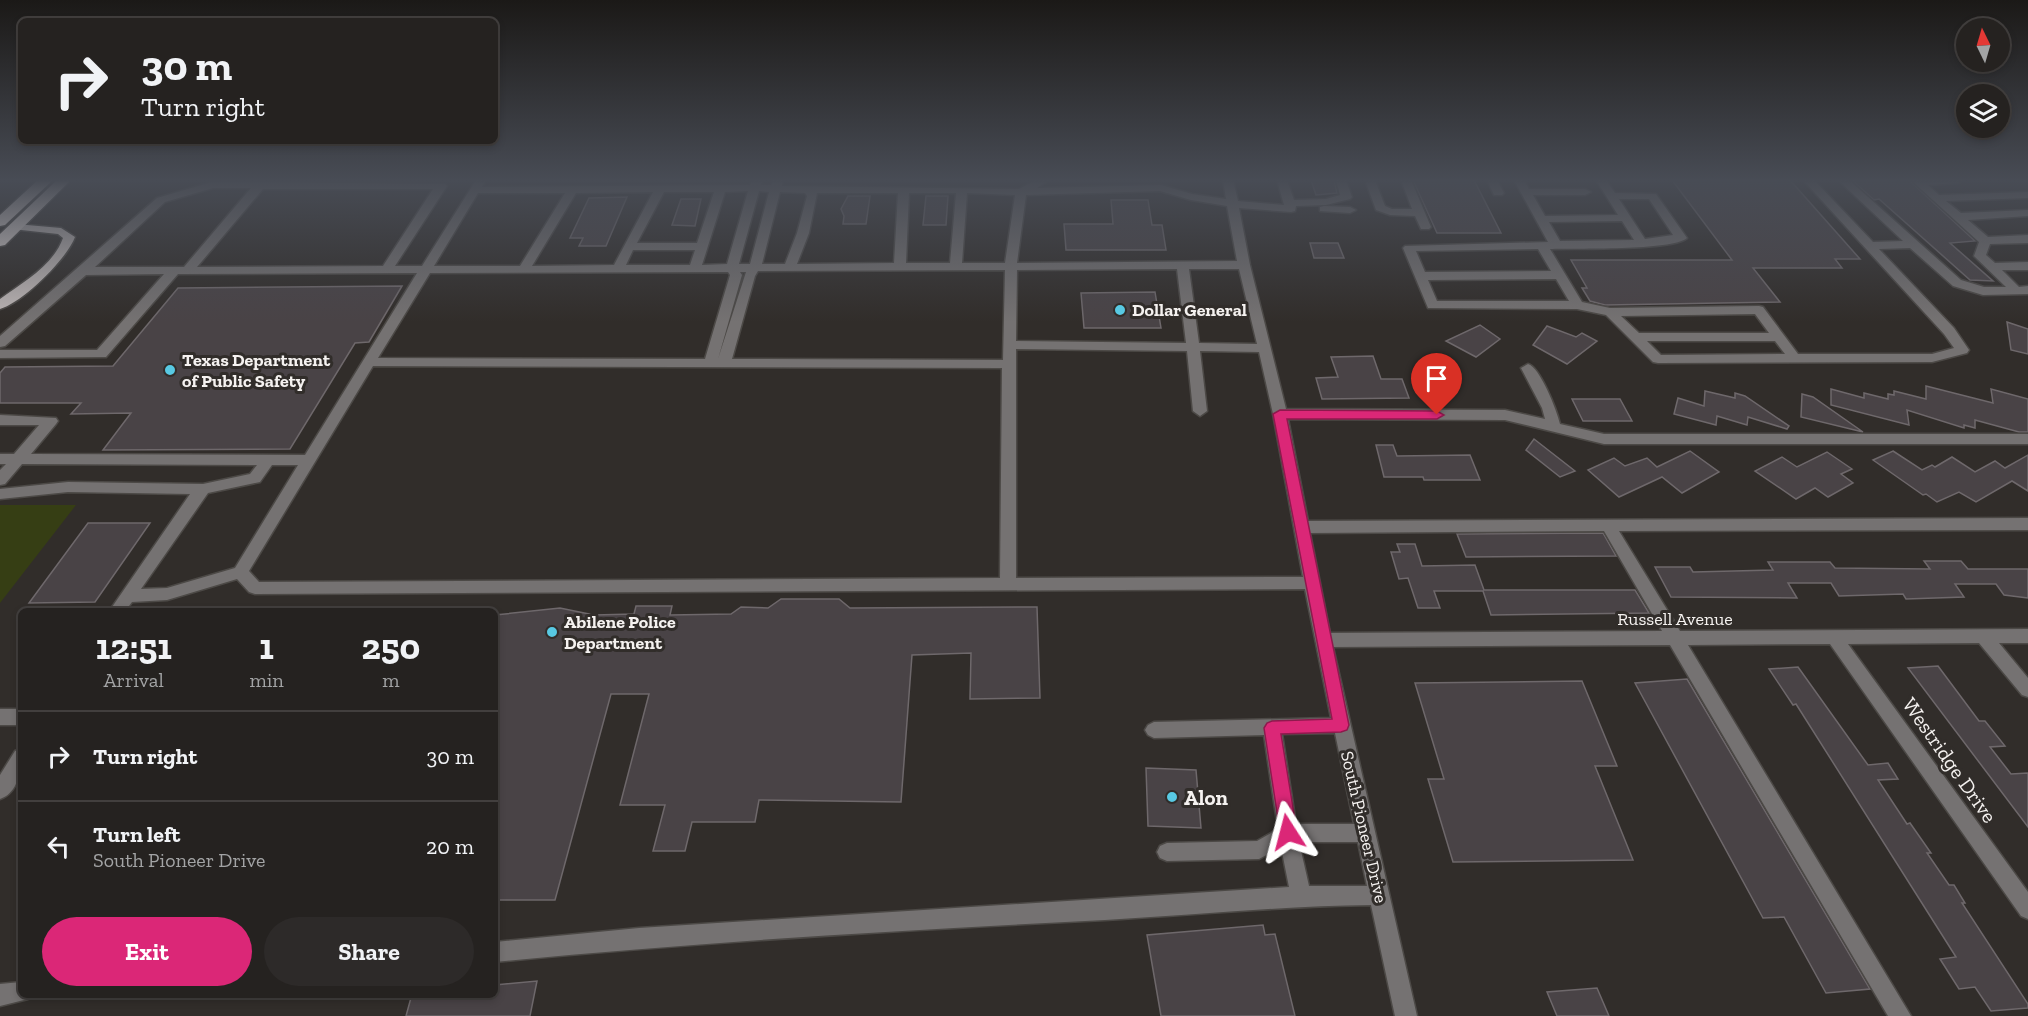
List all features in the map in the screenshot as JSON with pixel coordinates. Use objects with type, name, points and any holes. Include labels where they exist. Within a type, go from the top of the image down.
[{"type":"highway","points":[[0,242],[16,227]]},
{"type":"main road","points":[[0,305],[50,265],[68,246],[69,237],[62,231],[21,227]]},
{"type":"street","points":[[0,343],[131,227]]},
{"type":"street","points":[[0,354],[101,354],[221,227]]},
{"type":"street","points":[[387,270],[414,227]]},
{"type":"street","points":[[128,596],[167,594],[240,572],[453,227]]},
{"type":"street","points":[[524,269],[549,227]]},
{"type":"street","points":[[618,268],[640,227]]},
{"type":"street","points":[[695,268],[708,227]]},
{"type":"street","points":[[710,363],[736,275],[732,268],[744,227]]},
{"type":"street","points":[[724,363],[749,275],[755,268],[766,227]]},
{"type":"street","points":[[790,267],[804,227]]},
{"type":"street","points":[[900,267],[902,227]]},
{"type":"street","points":[[956,266],[960,227]]},
{"type":"street","points":[[1008,584],[1009,345],[1011,266],[1016,227]]},
{"type":"street","name":"South Pioneer Drive","points":[[1237,227],[1280,414],[1323,640],[1406,1016]]},
{"type":"street","points":[[1546,227],[1556,245]]},
{"type":"street","points":[[1632,227],[1642,243]]},
{"type":"street","points":[[1674,227],[1681,238],[1642,243],[1409,248],[1432,305],[1577,305],[1610,312],[1759,310],[1794,358]]},
{"type":"street","points":[[1610,312],[1658,359],[1932,358],[1962,350],[1949,331],[1852,227]]},
{"type":"street","points":[[1895,227],[1957,283],[1983,291],[2022,290]]},
{"type":"street","points":[[1970,227],[1985,241],[2028,239]]},
{"type":"street","points":[[1985,241],[1980,256],[2022,290]]},
{"type":"street","points":[[1869,246],[1913,244]]},
{"type":"street","points":[[1542,245],[1577,305]]},
{"type":"street","points":[[630,247],[702,246]]},
{"type":"street","points":[[1183,265],[1200,411]]},
{"type":"street","points":[[83,271],[1244,265]]},
{"type":"street","points":[[1992,267],[2028,266]]},
{"type":"street","points":[[1420,276],[1559,275]]},
{"type":"street","points":[[1636,337],[1778,337]]},
{"type":"street","points":[[1009,345],[1264,348]]},
{"type":"street","points":[[370,362],[1009,364]]},
{"type":"street","points":[[1528,368],[1549,408],[1553,425]]},
{"type":"street","points":[[1280,414],[1505,415],[1553,425],[1580,436],[1604,439],[2028,439]]},
{"type":"street","points":[[0,420],[51,421],[0,480]]},
{"type":"street","points":[[0,459],[309,460]]},
{"type":"street","points":[[0,494],[68,487],[203,489],[255,478],[268,460]]},
{"type":"street","points":[[119,608],[188,507],[203,489]]},
{"type":"street","points":[[1301,527],[2028,524]]},
{"type":"street","points":[[1609,527],[1900,1016]]},
{"type":"street","points":[[240,572],[255,588],[1312,583]]},
{"type":"street","name":"Russell Avenue","points":[[1323,640],[2028,636]]},
{"type":"street","points":[[1984,637],[2028,690]]},
{"type":"street","name":"Westridge Drive","points":[[1835,638],[2028,909]]},
{"type":"street","points":[[0,717],[18,717]]},
{"type":"street","points":[[1154,730],[1341,725]]},
{"type":"street","points":[[1272,728],[1288,832],[1301,896]]},
{"type":"street","points":[[0,791],[18,762]]},
{"type":"street","points":[[1167,852],[1259,850],[1288,832],[1364,833]]},
{"type":"street","points":[[498,952],[639,938],[872,922],[1124,909],[1301,896],[1379,895]]},
{"type":"street","points":[[0,994],[18,992]]},
{"type":"green space","points":[[0,505],[76,505],[0,603]]},
{"type":"building","points":[[575,227],[614,227],[606,246],[579,246],[583,238],[570,238]]},
{"type":"building","points":[[1064,227],[1162,227],[1166,250],[1066,250]]},
{"type":"building","points":[[1434,227],[1498,227],[1501,233],[1437,233]]},
{"type":"building","points":[[1708,227],[1832,227],[1860,259],[1835,259],[1842,268],[1753,268],[1780,302],[1605,305],[1590,301],[1582,288],[1587,288],[1571,260],[1732,260]]},
{"type":"building","points":[[1911,227],[1960,227],[1975,241],[1950,243],[1993,281],[1970,280]]},
{"type":"building","points":[[1310,243],[1338,243],[1344,258],[1314,258]]},
{"type":"building","name":"Texas Department of Public Safety","points":[[402,286],[369,342],[355,343],[290,449],[103,450],[131,413],[71,414],[81,403],[0,403],[0,373],[5,367],[113,366],[178,288]]},
{"type":"building","name":"Dollar General","points":[[1155,292],[1161,328],[1084,328],[1081,293]]},
{"type":"building","points":[[2007,322],[2028,329],[2028,354],[2011,350]]},
{"type":"building","points":[[1480,325],[1500,339],[1476,357],[1446,341]]},
{"type":"building","points":[[1547,326],[1576,337],[1582,333],[1597,341],[1567,364],[1533,345]]},
{"type":"building","points":[[1373,356],[1381,379],[1402,379],[1409,398],[1322,399],[1316,378],[1338,377],[1331,357]]},
{"type":"building","points":[[1926,386],[1993,403],[1991,389],[2028,399],[2028,432],[2019,432],[1975,420],[1975,428],[1964,425],[1964,428],[1907,410],[1909,425],[1831,405],[1831,389],[1864,398],[1864,393],[1888,399],[1888,394],[1894,395],[1894,391],[1926,399]]},
{"type":"building","points":[[1705,391],[1735,398],[1735,393],[1745,396],[1789,426],[1787,429],[1748,417],[1747,425],[1717,416],[1716,425],[1674,414],[1678,398],[1704,406]]},
{"type":"building","points":[[1802,394],[1813,397],[1863,432],[1801,417]]},
{"type":"building","points":[[1572,399],[1620,399],[1632,421],[1583,421]]},
{"type":"building","points":[[1534,439],[1575,471],[1560,477],[1526,450]]},
{"type":"building","points":[[1376,445],[1393,445],[1397,456],[1470,455],[1480,480],[1384,477]]},
{"type":"building","points":[[1690,451],[1719,472],[1682,493],[1662,477],[1619,497],[1588,470],[1614,458],[1625,466],[1647,458],[1657,467]]},
{"type":"building","points":[[1893,451],[1922,470],[1932,465],[1935,467],[1952,457],[1975,472],[1995,461],[2005,468],[2028,455],[2028,491],[2012,481],[1976,502],[1959,492],[1937,502],[1926,494],[1923,495],[1873,460]]},
{"type":"building","points":[[1827,452],[1852,469],[1841,474],[1853,483],[1828,497],[1815,488],[1796,499],[1755,471],[1782,457],[1797,467]]},
{"type":"building","points":[[88,523],[150,523],[95,602],[29,603]]},
{"type":"building","points":[[1603,533],[1616,556],[1466,557],[1457,534]]},
{"type":"building","points":[[1397,544],[1415,544],[1422,566],[1475,565],[1484,590],[1635,590],[1649,613],[1491,615],[1483,591],[1434,591],[1440,608],[1418,608],[1408,578],[1399,579],[1391,552],[1400,552]]},
{"type":"building","points":[[1924,561],[1961,561],[1968,569],[2028,569],[2028,598],[2004,595],[1996,584],[1955,584],[1964,597],[1906,599],[1903,594],[1839,596],[1831,583],[1788,583],[1797,598],[1671,597],[1655,567],[1690,567],[1693,572],[1773,570],[1768,562],[1830,562],[1835,568],[1930,569]]},
{"type":"building","points":[[781,599],[839,599],[850,608],[1037,607],[1040,698],[970,699],[971,653],[912,655],[901,802],[759,800],[755,822],[692,822],[685,851],[653,851],[665,805],[620,805],[649,694],[611,694],[555,900],[498,900],[498,615],[560,608],[594,615],[634,614],[636,606],[672,606],[670,615],[731,614],[741,607],[768,608]]},
{"type":"building","points":[[1938,666],[1979,721],[1985,721],[2005,746],[1990,747],[2011,774],[2028,773],[2028,827],[1908,668]]},
{"type":"building","points":[[1798,667],[1868,765],[1888,763],[1898,779],[1878,780],[1907,824],[1910,823],[1931,853],[1927,853],[1949,885],[1954,885],[1965,903],[1962,903],[2028,1004],[2028,1008],[1991,1011],[1975,987],[1959,989],[1940,959],[1956,957],[1796,704],[1793,705],[1769,669]]},
{"type":"building","points":[[1687,679],[1870,989],[1826,993],[1784,917],[1763,918],[1635,683]]},
{"type":"building","points":[[1582,681],[1617,766],[1595,766],[1633,860],[1453,862],[1428,779],[1444,779],[1415,683]]},
{"type":"building","points":[[1146,768],[1196,770],[1201,828],[1148,826]]},
{"type":"building","points":[[1263,925],[1265,935],[1275,934],[1295,1016],[1161,1016],[1147,935]]},
{"type":"building","points":[[537,981],[530,1016],[406,1016],[411,998],[498,998],[498,985]]},
{"type":"building","points":[[1597,988],[1609,1016],[1557,1016],[1547,992]]},
{"type":"place","name":"Dollar General","points":[[1120,310]]},
{"type":"place","name":"Texas Department of Public Safety","points":[[170,370]]},
{"type":"place","name":"Abilene Police Department","points":[[552,632]]},
{"type":"place","name":"Alon","points":[[1172,797]]},
{"type":"route","points":[[1288,832],[1272,728],[1341,725],[1280,414],[1437,415]]}]
